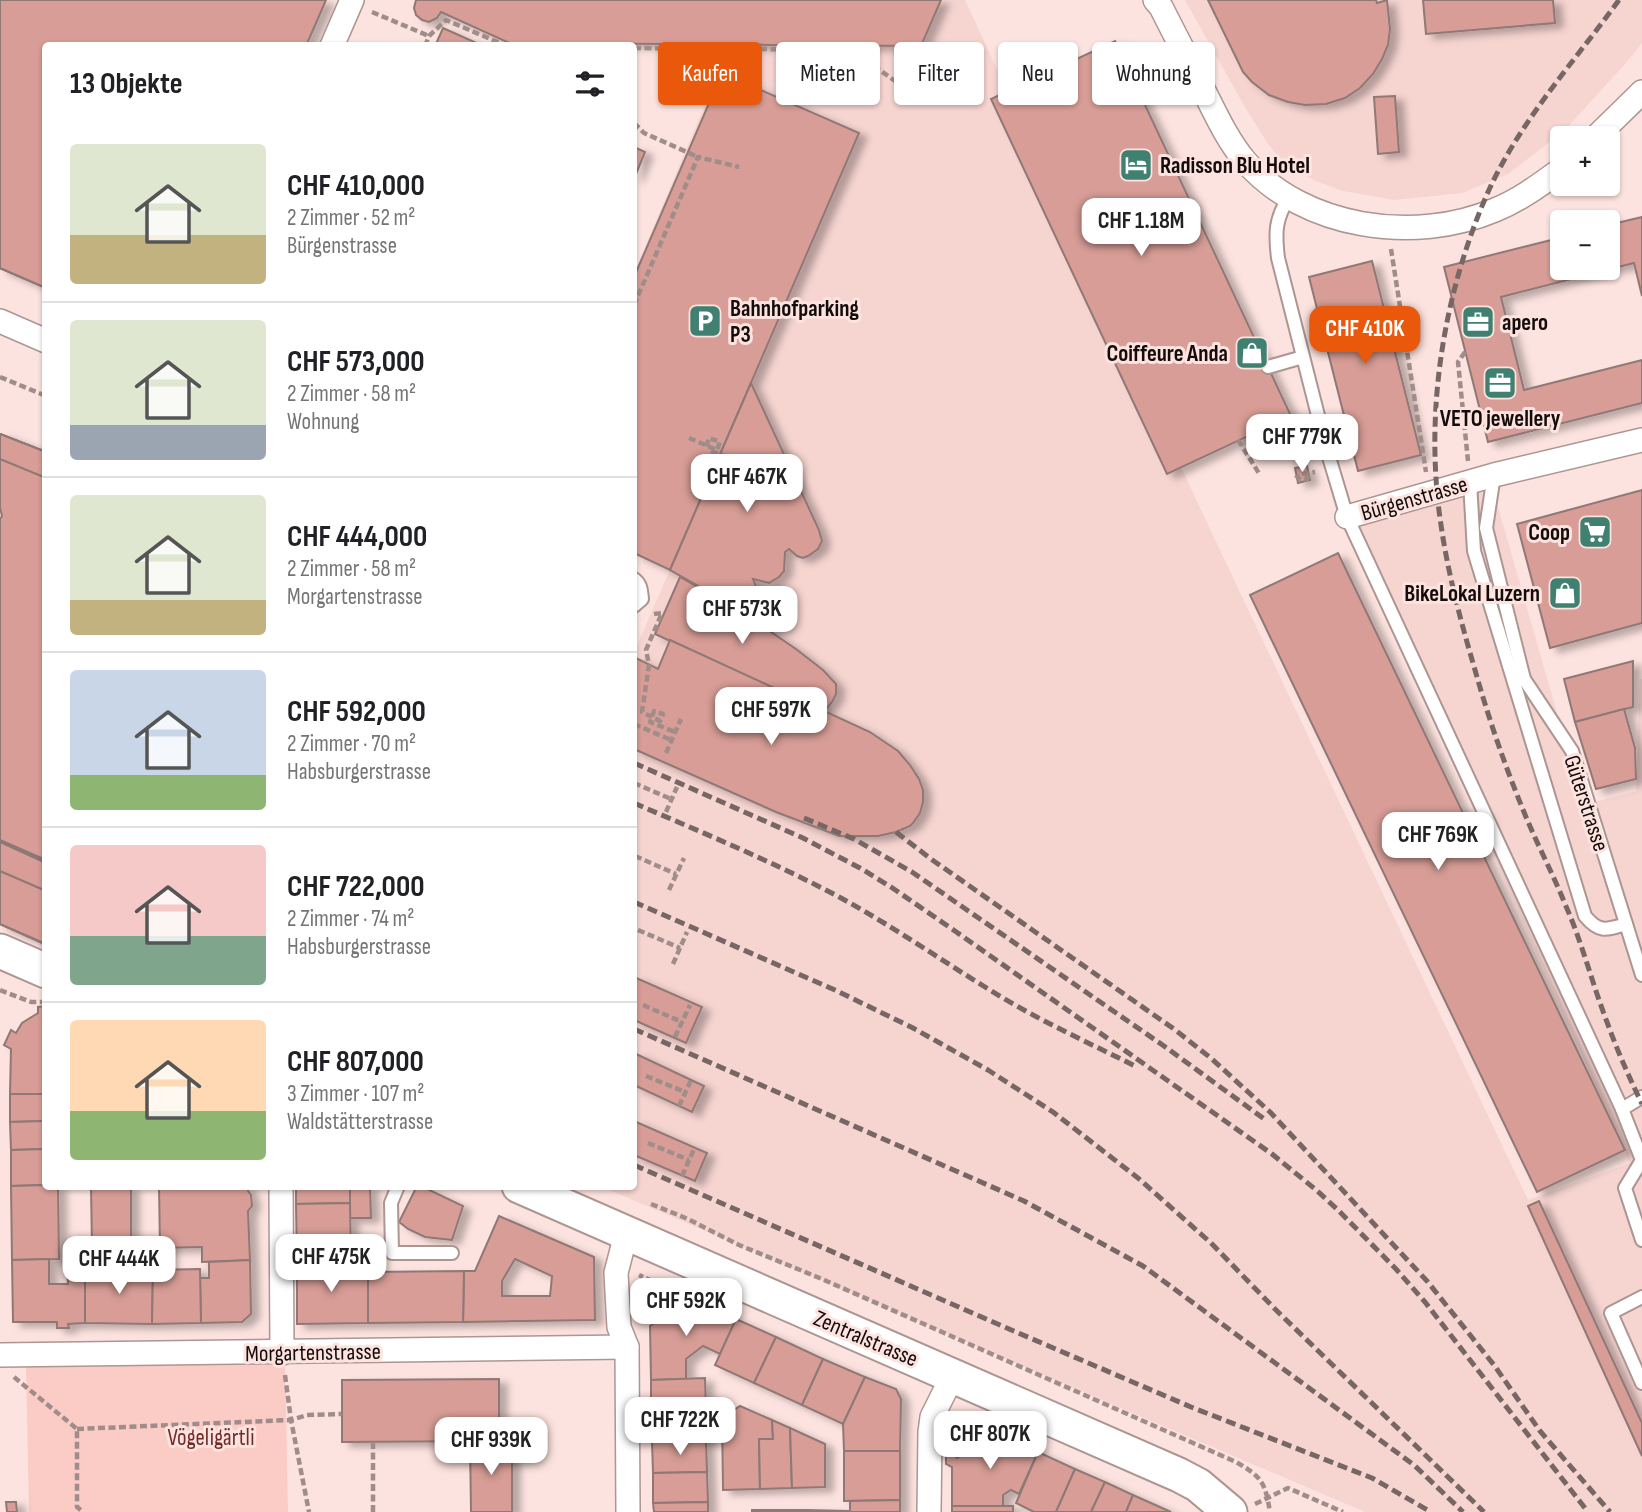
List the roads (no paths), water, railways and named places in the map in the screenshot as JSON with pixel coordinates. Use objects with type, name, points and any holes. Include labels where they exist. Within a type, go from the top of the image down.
[{"type":"main road","points":[[0,951],[42,969]]},
{"type":"main road","points":[[0,968],[42,986]]},
{"type":"main road","name":"Zentralstrasse","points":[[528,1190],[1178,1475],[1198,1485],[1224,1506]]},
{"type":"street","points":[[1155,0],[1236,149],[1255,172],[1289,197],[1319,212],[1346,220],[1388,226],[1440,226],[1478,217],[1521,198],[1550,177]]},
{"type":"street","points":[[335,42],[361,6]]},
{"type":"street","points":[[1607,126],[1642,92]]},
{"type":"street","points":[[0,321],[42,339]]},
{"type":"street","name":"Bürgenstrasse","points":[[1347,517],[1494,475],[1642,440]]},
{"type":"street","points":[[281,1190],[282,1353]]},
{"type":"street","points":[[625,1234],[616,1273],[619,1327],[627,1347],[628,1512]]},
{"type":"street","name":"Morgartenstrasse","points":[[5,1365],[282,1353],[627,1347]]},
{"type":"street","points":[[929,1512],[932,1417],[953,1375]]},
{"type":"lane","name":"Bürgenstrasse","points":[[1289,197],[1278,218],[1278,258],[1329,458],[1347,517]]},
{"type":"lane","points":[[1268,367],[1303,357]]},
{"type":"lane","name":"Güterstrasse","points":[[1494,475],[1486,528],[1524,679],[1572,751],[1642,975]]},
{"type":"lane","points":[[1470,482],[1474,551],[1585,916],[1593,926],[1608,929],[1626,923]]},
{"type":"lane","points":[[1347,517],[1622,1109],[1642,1160],[1625,1188],[1642,1240]]},
{"type":"lane","points":[[637,581],[642,598],[637,603]]},
{"type":"lane","points":[[1622,1109],[1642,1097]]},
{"type":"lane","points":[[396,1190],[391,1203],[392,1253],[452,1252]]},
{"type":"lane","points":[[1642,1297],[1611,1313],[1642,1383]]},
{"type":"railway","points":[[1619,0],[1532,116],[1488,192],[1459,271],[1449,313],[1441,355],[1435,440],[1436,483],[1447,562],[1486,707],[1519,799],[1571,918],[1611,1032],[1642,1104]]},
{"type":"railway","points":[[637,764],[803,838],[891,887],[1272,1154],[1338,1210],[1396,1269],[1425,1302],[1588,1512]]},
{"type":"railway","points":[[637,804],[764,860],[841,898],[1019,1007],[1135,1066]]},
{"type":"railway","points":[[804,818],[854,839],[912,872],[1164,1046],[1267,1121]]},
{"type":"railway","points":[[896,832],[1174,1029],[1212,1059],[1270,1112],[1427,1281],[1494,1365],[1540,1431],[1610,1512]]},
{"type":"railway","points":[[637,903],[835,990],[913,1028],[988,1070],[1053,1112],[1138,1178],[1211,1243],[1276,1310],[1484,1512]]},
{"type":"railway","points":[[637,1030],[1024,1201],[1143,1266],[1414,1465],[1463,1512]]},
{"type":"railway","points":[[637,1166],[1191,1407],[1372,1478],[1431,1512]]},
{"type":"place","name":"Radisson Blu Hotel","points":[[1136,165]]},
{"type":"place","name":"Bahnhofparking P3","points":[[705,321]]},
{"type":"place","name":"apero","points":[[1478,322]]},
{"type":"place","name":"Coiffeure Anda","points":[[1252,353]]},
{"type":"place","name":"VETO jewellery","points":[[1500,383]]},
{"type":"place","name":"Coop","points":[[1595,532]]},
{"type":"place","name":"BikeLokal Luzern","points":[[1565,593]]},
{"type":"park label","name":"Vögeligärtli","points":[[211,1437]]}]
